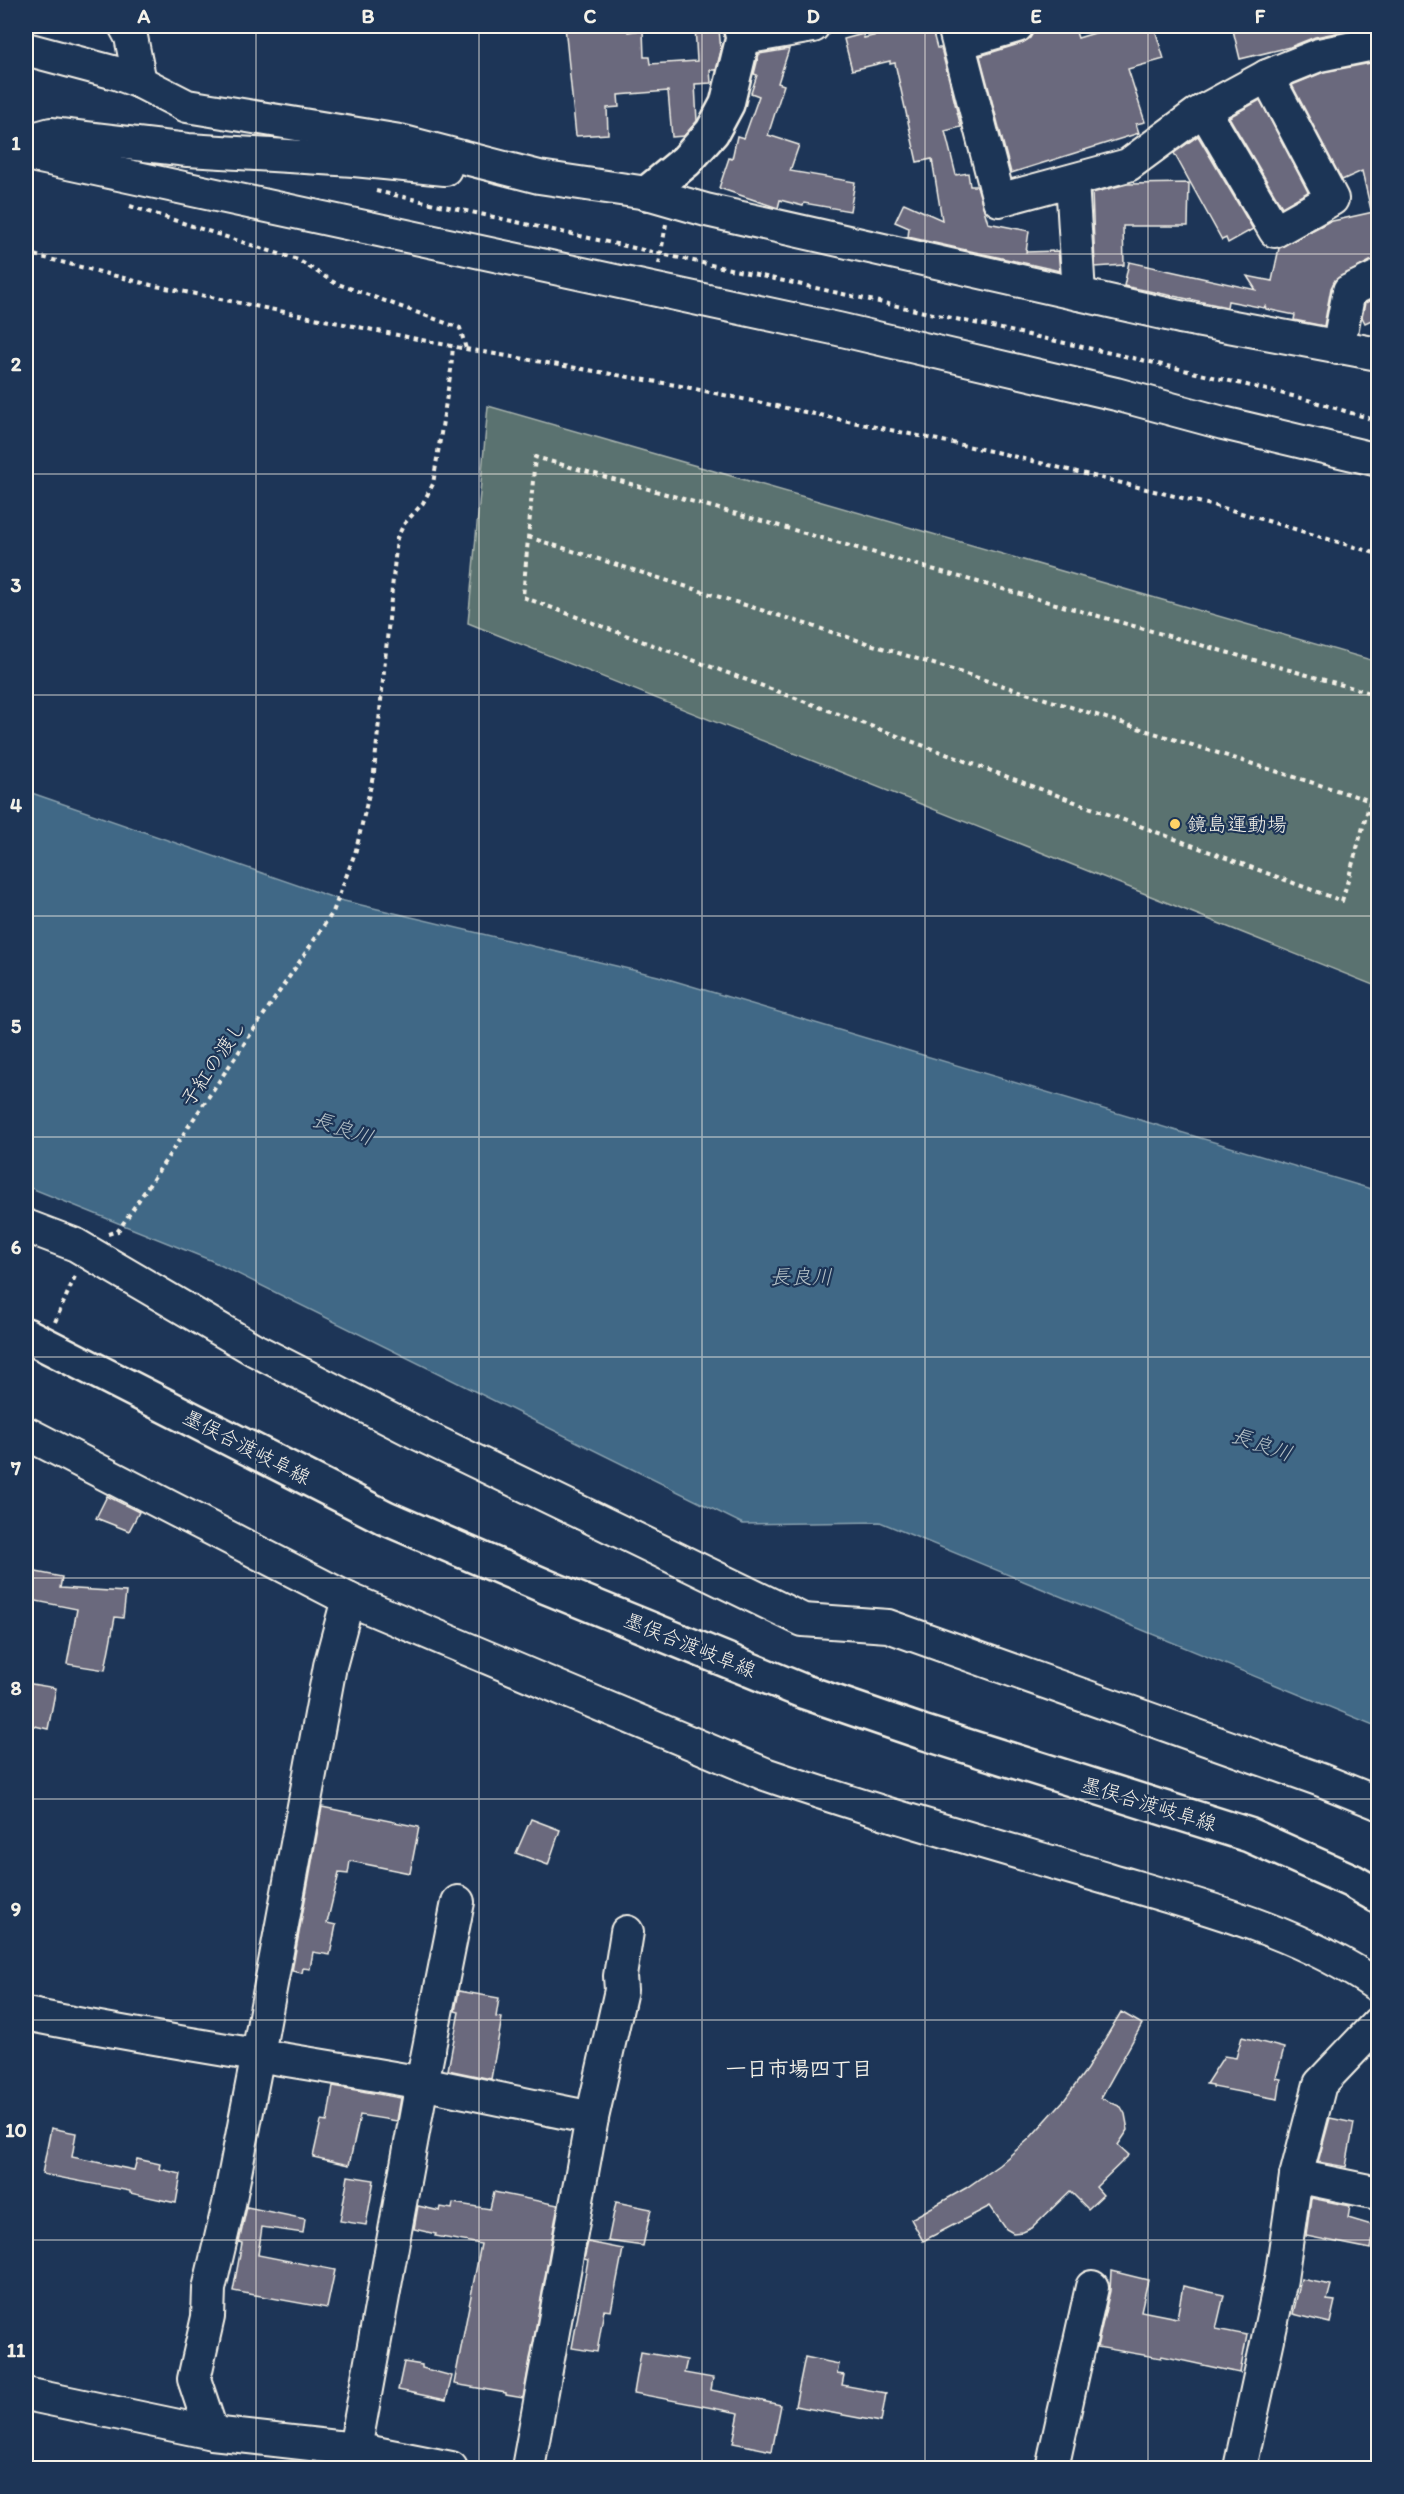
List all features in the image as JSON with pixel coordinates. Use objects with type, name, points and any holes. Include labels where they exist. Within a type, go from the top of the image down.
[{"type":"main road","points":[[659,196],[712,132],[727,104],[742,32]]},
{"type":"main road","name":"墨俣合渡岐阜線","points":[[36,1340],[386,1518],[558,1592],[805,1692],[922,1732],[1249,1835],[1352,1881],[1378,1896]]},
{"type":"street","points":[[125,26],[131,37],[140,82]]},
{"type":"street","points":[[742,32],[813,26]]},
{"type":"street","points":[[1017,26],[956,34],[999,200],[1128,165],[1204,111],[1267,76],[1319,55],[1378,43]]},
{"type":"street","points":[[26,49],[116,73],[140,82],[187,106],[400,141],[539,177]]},
{"type":"street","points":[[1204,111],[1275,231],[1332,199],[1267,76]]},
{"type":"street","points":[[26,141],[51,134],[188,150],[354,160],[539,177],[659,196],[706,210],[1180,317],[1378,354]]},
{"type":"street","points":[[26,154],[838,329],[1116,394],[1223,423],[1378,460]]},
{"type":"street","points":[[1072,181],[1078,294]]},
{"type":"street","points":[[1338,348],[1349,291],[1378,277]]},
{"type":"street","points":[[26,1226],[76,1245],[255,1350],[417,1433],[803,1620],[888,1626],[1321,1780],[1378,1803]]},
{"type":"street","points":[[26,1433],[348,1599],[765,1774],[841,1800],[1206,1907],[1288,1938],[1360,1973],[1378,1986]]},
{"type":"street","points":[[212,2433],[194,2379],[208,2317],[209,2289],[229,2204],[330,1666],[348,1599]]},
{"type":"street","points":[[355,2449],[422,2083],[458,1902]]},
{"type":"street","points":[[528,2469],[592,2118],[621,1990],[620,1976],[627,1932]]},
{"type":"street","points":[[26,2014],[102,2030],[258,2054],[422,2083],[592,2118]]},
{"type":"street","points":[[1240,2469],[1281,2279],[1296,2176],[1320,2084],[1378,2024]]},
{"type":"street","points":[[1296,2176],[1378,2193]]},
{"type":"street","points":[[1052,2469],[1092,2287]]},
{"type":"street","points":[[26,2394],[212,2433],[355,2449],[451,2469]]},
{"type":"path","points":[[370,190],[1142,360],[1305,399],[1378,421]]},
{"type":"path","points":[[654,289],[661,254],[659,196]]},
{"type":"path","points":[[128,206],[298,260],[335,283],[460,328],[466,349]]},
{"type":"path","points":[[26,253],[151,285],[466,349],[681,386],[1000,453],[1232,510],[1378,554]]},
{"type":"path","name":"子紅の渡し","points":[[118,1231],[333,912],[356,850],[374,772],[397,538],[404,524],[423,503],[433,484],[453,346]]},
{"type":"path","points":[[1378,695],[535,457],[523,597],[1342,901],[1378,774]]},
{"type":"path","points":[[528,537],[1371,801]]},
{"type":"path","points":[[36,1340],[61,1305],[88,1252]]},
{"type":"green space","name":"鏡島運動場","points":[[488,406],[1378,662],[1378,987],[468,623]]},
{"type":"water","name":"長良川","points":[[26,791],[340,900],[658,976],[1378,1191],[1378,1727],[880,1522],[743,1524],[210,1260],[26,1186]]},
{"type":"building","points":[[565,26],[628,26],[628,32],[643,30],[644,57],[649,57],[650,64],[697,61],[695,26],[719,29],[721,51],[716,70],[710,70],[711,83],[695,84],[697,121],[684,136],[672,137],[668,91],[618,95],[619,107],[607,108],[608,134],[576,136]]},
{"type":"building","points":[[914,26],[931,26],[937,48],[941,48],[961,127],[945,131],[956,175],[968,173],[970,186],[977,186],[988,223],[1029,231],[1026,252],[1058,251],[1060,271],[908,237],[909,228],[895,222],[904,203],[942,220],[932,159],[917,162],[895,63],[890,64],[890,61],[852,70],[844,39],[863,34],[864,38]]},
{"type":"building","points":[[1048,26],[1074,26],[1078,38],[1118,26],[1154,26],[1164,59],[1128,69],[1145,122],[1136,124],[1139,133],[1011,173],[980,56],[1022,43],[1030,38],[1035,29]]},
{"type":"building","points":[[1232,26],[1367,27],[1315,37],[1290,47],[1240,59]]},
{"type":"building","points":[[789,49],[778,83],[784,85],[768,135],[799,145],[790,171],[855,182],[850,211],[804,203],[803,206],[780,200],[778,208],[719,188],[729,158],[732,159],[737,136],[744,138],[759,96],[751,93],[757,75],[754,74],[759,54]]},
{"type":"building","points":[[1376,62],[1378,73],[1378,209],[1371,210],[1362,171],[1342,180],[1292,85],[1324,72]]},
{"type":"building","points":[[1260,100],[1308,192],[1282,207],[1229,117]]},
{"type":"building","points":[[1198,136],[1253,229],[1228,243],[1226,238],[1222,240],[1174,153]]},
{"type":"building","points":[[1189,183],[1188,226],[1123,226],[1124,265],[1095,267],[1092,193],[1127,184]]},
{"type":"building","points":[[1378,211],[1378,259],[1335,280],[1331,288],[1324,326],[1294,320],[1295,315],[1266,309],[1265,306],[1264,308],[1228,301],[1227,307],[1124,286],[1129,262],[1256,290],[1247,276],[1272,281],[1279,248],[1328,222]]},
{"type":"building","points":[[1378,297],[1378,317],[1365,323],[1362,317],[1365,303]]},
{"type":"building","points":[[107,1496],[139,1512],[129,1531],[96,1518]]},
{"type":"building","points":[[26,1570],[62,1577],[60,1588],[126,1592],[123,1618],[115,1617],[105,1670],[67,1664],[77,1609],[26,1599]]},
{"type":"building","points":[[26,1683],[56,1688],[48,1729],[26,1724]]},
{"type":"building","points":[[322,1807],[419,1827],[410,1873],[350,1861],[348,1874],[339,1873],[327,1923],[336,1925],[330,1955],[313,1952],[310,1969],[303,1968],[302,1973],[292,1971]]},
{"type":"building","points":[[531,1819],[560,1830],[548,1865],[516,1853]]},
{"type":"building","points":[[459,1991],[499,1998],[496,2017],[502,2018],[491,2079],[448,2070],[459,2012],[455,2011]]},
{"type":"building","points":[[1121,2012],[1142,2024],[1101,2098],[1121,2107],[1125,2114],[1128,2130],[1118,2145],[1129,2155],[1096,2187],[1103,2195],[1088,2209],[1070,2191],[1032,2228],[1013,2233],[1006,2229],[990,2206],[923,2241],[911,2219],[966,2188],[999,2165],[1029,2139],[1065,2099],[1087,2069]]},
{"type":"building","points":[[1242,2037],[1284,2048],[1276,2078],[1281,2079],[1278,2099],[1206,2084],[1224,2056],[1236,2058]]},
{"type":"building","points":[[333,2086],[401,2098],[397,2121],[360,2115],[349,2165],[313,2157],[321,2121],[327,2122]]},
{"type":"building","points":[[1330,2118],[1354,2123],[1346,2167],[1318,2162]]},
{"type":"building","points":[[51,2128],[76,2133],[72,2157],[134,2170],[137,2159],[160,2164],[159,2169],[181,2174],[176,2203],[130,2193],[130,2191],[42,2174]]},
{"type":"building","points":[[348,2176],[374,2180],[366,2225],[340,2221]]},
{"type":"building","points":[[494,2192],[558,2205],[523,2398],[454,2384],[481,2244],[435,2236],[436,2234],[414,2229],[418,2206],[440,2211],[441,2207],[452,2209],[453,2203],[490,2209]]},
{"type":"building","points":[[1311,2198],[1350,2206],[1348,2218],[1375,2226],[1371,2249],[1306,2236]]},
{"type":"building","points":[[616,2202],[651,2209],[643,2246],[608,2241]]},
{"type":"building","points":[[247,2207],[305,2219],[303,2233],[262,2227],[258,2255],[335,2270],[327,2308],[233,2291],[242,2243],[239,2242]]},
{"type":"building","points":[[588,2242],[623,2249],[611,2311],[604,2310],[597,2352],[572,2348],[588,2260],[584,2259]]},
{"type":"building","points":[[1111,2271],[1148,2280],[1141,2311],[1177,2318],[1183,2286],[1224,2295],[1216,2329],[1247,2335],[1240,2373],[1162,2356],[1161,2358],[1097,2347],[1110,2291]]},
{"type":"building","points":[[1301,2279],[1331,2285],[1327,2300],[1335,2301],[1330,2323],[1293,2314]]},
{"type":"building","points":[[641,2352],[687,2360],[684,2373],[713,2378],[711,2390],[781,2405],[772,2451],[733,2443],[739,2413],[634,2393]]},
{"type":"building","points":[[805,2357],[839,2364],[837,2374],[844,2375],[842,2385],[886,2393],[881,2422],[795,2406]]},
{"type":"building","points":[[404,2362],[422,2365],[422,2368],[452,2376],[446,2400],[398,2390]]},
{"type":"place","name":"鏡島運動場","points":[[1175,824]]},
{"type":"district","name":"一日市場四丁目","points":[[799,2068]]}]
